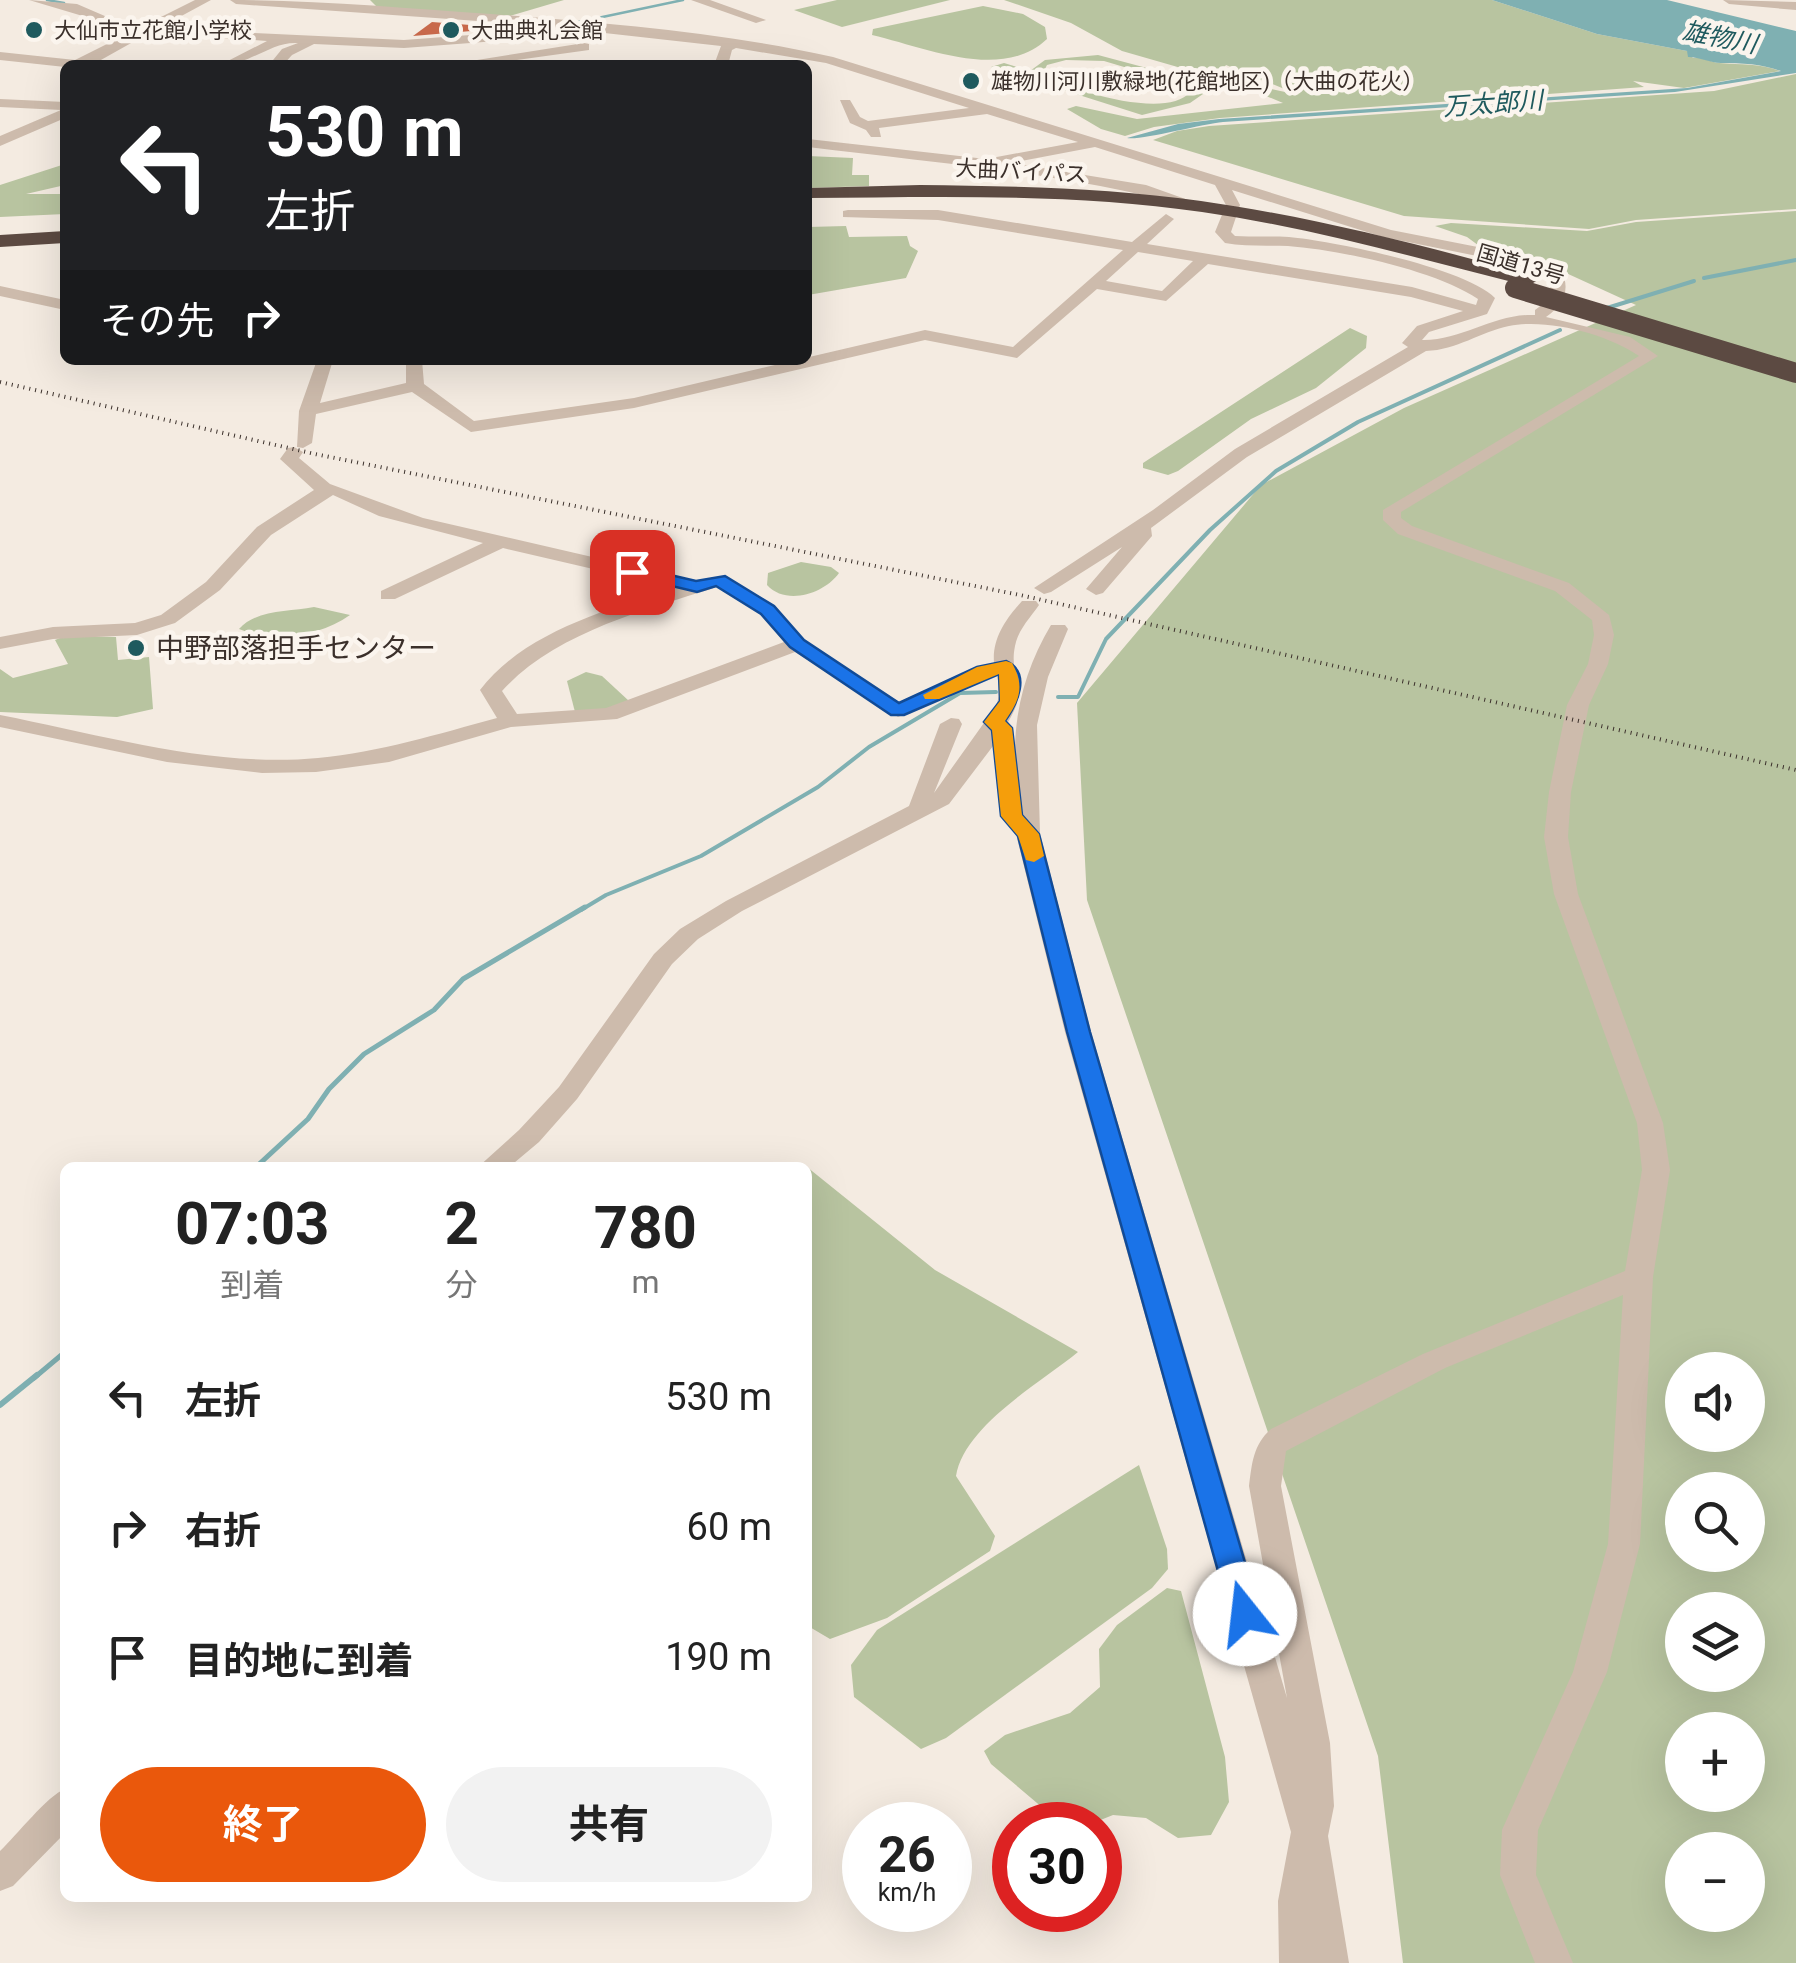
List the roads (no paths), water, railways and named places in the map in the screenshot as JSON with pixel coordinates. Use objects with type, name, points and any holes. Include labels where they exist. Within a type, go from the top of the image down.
[{"type":"highway","name":"大曲バイパス","points":[[812,195],[972,194],[1229,216]]},
{"type":"highway","name":"国道13号","points":[[1229,216],[1405,242],[1796,373]]},
{"type":"highway","name":"国道13号","points":[[1229,216],[1521,284],[1796,361]]},
{"type":"highway","points":[[0,245],[60,241]]},
{"type":"street","points":[[35,0],[77,8],[118,26],[143,30],[404,44],[591,28]]},
{"type":"street","points":[[85,60],[205,0]]},
{"type":"street","points":[[697,0],[760,20]]},
{"type":"street","points":[[1728,0],[1796,6]]},
{"type":"street","points":[[118,26],[276,1],[737,43],[828,60],[993,108],[1222,186],[1405,242],[1465,247],[1555,273],[1559,285],[1554,305],[1532,318],[1493,325],[1446,346],[1410,342],[1422,329],[1482,310],[1487,298],[1474,288],[1320,247],[1230,240],[1223,232],[1230,196],[1222,186]]},
{"type":"street","points":[[248,6],[276,1]]},
{"type":"street","points":[[244,22],[307,25],[335,8]]},
{"type":"street","points":[[580,60],[591,28]]},
{"type":"street","points":[[238,60],[274,43],[271,37]]},
{"type":"street","points":[[280,60],[287,52],[323,39]]},
{"type":"street","points":[[461,60],[470,40]]},
{"type":"street","points":[[722,60],[726,48],[737,43]]},
{"type":"street","points":[[488,60],[584,47]]},
{"type":"street","points":[[0,56],[60,62]]},
{"type":"street","points":[[0,103],[60,106]]},
{"type":"street","points":[[845,103],[855,120],[867,125],[879,140],[872,150]]},
{"type":"street","points":[[867,125],[993,108]]},
{"type":"street","points":[[0,142],[34,123],[60,115]]},
{"type":"street","points":[[992,164],[1096,143]]},
{"type":"street","points":[[812,144],[992,164],[1146,189],[1184,201]]},
{"type":"street","points":[[848,214],[938,215],[1412,292],[1482,310]]},
{"type":"street","points":[[812,361],[925,335],[1017,353],[1166,218]]},
{"type":"street","points":[[1095,284],[1166,296],[1204,259]]},
{"type":"street","points":[[0,291],[60,304]]},
{"type":"street","points":[[1532,318],[1626,341],[1650,356],[1504,446],[1408,496],[1392,510],[1392,518],[1405,530],[1562,586],[1602,620],[1604,634],[1598,664],[1578,705],[1560,792],[1556,837],[1566,894],[1650,1123],[1656,1170],[1639,1277],[1624,1544],[1590,1672],[1520,1830],[1518,1875],[1554,1963]]},
{"type":"street","points":[[1044,588],[1150,520],[1241,453],[1422,346]]},
{"type":"street","points":[[323,365],[299,447],[290,460],[326,490],[352,494],[386,512],[697,586]]},
{"type":"street","points":[[414,365],[415,386]]},
{"type":"street","points":[[308,410],[415,386],[472,428],[634,403],[797,365]]},
{"type":"street","points":[[0,643],[53,633],[137,629],[168,618],[213,586],[264,531],[326,490]]},
{"type":"street","points":[[1096,589],[1144,535],[1150,520]]},
{"type":"street","points":[[388,596],[502,541]]},
{"type":"street","points":[[510,721],[491,690],[542,647],[718,580],[768,610],[797,644],[898,711],[984,671],[1006,667]]},
{"type":"street","points":[[497,1162],[529,1136],[568,1093],[663,959],[689,934],[734,906],[920,810],[957,784],[1009,701],[1011,682],[1002,654],[1006,639],[1029,605]]},
{"type":"street","points":[[1058,629],[1037,677],[1026,725],[1028,834],[1084,1050],[1309,1832],[1330,1963]]},
{"type":"street","points":[[0,721],[167,756],[262,766],[316,765],[388,755],[510,721],[609,714],[797,644]]},
{"type":"street","points":[[994,722],[1002,728],[1012,816],[1028,834]]},
{"type":"street","points":[[920,810],[923,792],[950,724]]},
{"type":"street","points":[[1298,1963],[1296,1901],[1316,1806],[1313,1742],[1264,1486],[1272,1446],[1282,1437],[1434,1362],[1639,1277]]},
{"type":"street","points":[[0,1875],[60,1811]]},
{"type":"water","points":[[1492,0],[1667,0],[1796,31],[1796,73],[1675,92],[1223,122],[1127,138],[1178,124],[1219,119],[1687,88],[1781,71],[1688,57],[1687,51],[1597,34]]},
{"type":"waterway","points":[[47,0],[64,3]]},
{"type":"waterway","points":[[574,23],[683,0]]},
{"type":"waterway","points":[[516,32],[548,29]]},
{"type":"waterway","points":[[1704,278],[1796,260]]},
{"type":"waterway","points":[[1607,308],[1694,281]]},
{"type":"waterway","points":[[1058,697],[1078,697],[1106,639],[1210,530],[1276,471],[1358,422],[1560,330]]},
{"type":"waterway","points":[[581,910],[606,895],[701,856],[818,787],[869,747],[960,693],[996,692]]},
{"type":"waterway","points":[[261,1162],[308,1119],[329,1089],[364,1054],[434,1010],[463,979],[585,907]]},
{"type":"waterway","points":[[34,1378],[60,1356]]},
{"type":"waterway","points":[[0,1405],[37,1375]]},
{"type":"railway","points":[[0,382],[315,454],[1020,595],[1796,770]]},
{"type":"place","name":"大仙市立花館小学校","points":[[34,30]]},
{"type":"place","name":"大曲典礼会館","points":[[451,30]]},
{"type":"place","name":"雄物川河川敷緑地(花館地区)（大曲の花火）","points":[[971,81]]},
{"type":"place","name":"中野部落担手センター","points":[[136,648]]},
{"type":"water label","name":"雄物川","points":[[1720,37]]},
{"type":"water label","name":"万太郎川","points":[[1493,103]]}]
